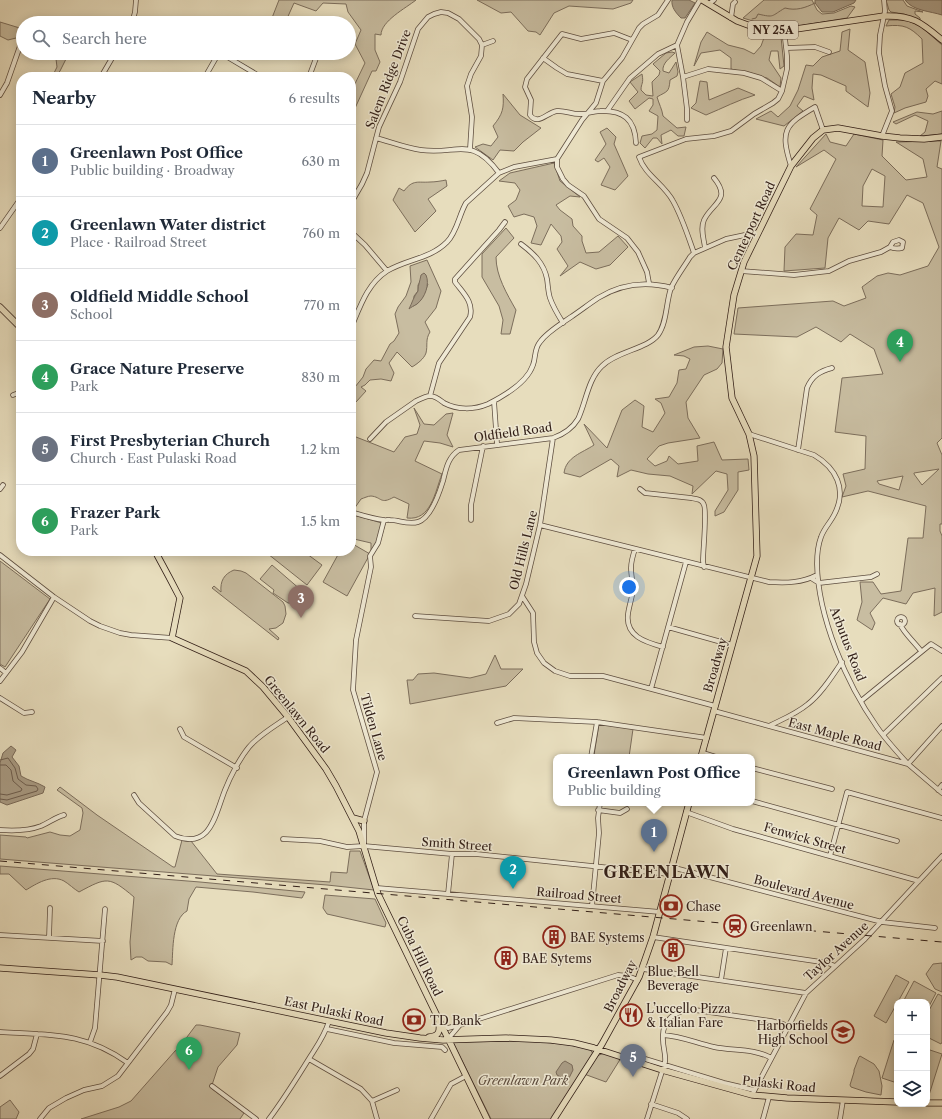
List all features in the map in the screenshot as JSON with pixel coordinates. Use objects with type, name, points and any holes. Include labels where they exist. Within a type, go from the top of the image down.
[{"type":"main road","name":"NY 25A","points":[[701,0],[712,2],[731,18],[756,28],[784,30],[897,15],[912,18],[942,40]]},
{"type":"main road","points":[[823,130],[838,128],[882,136],[924,139],[942,137]]},
{"type":"main road","name":"Centerport Road","points":[[751,578],[757,556],[754,456],[749,434],[732,398],[726,347],[734,295],[741,271],[791,166],[813,138],[823,130]]},
{"type":"main road","points":[[0,307],[16,323]]},
{"type":"main road","points":[[158,556],[180,598],[172,638]]},
{"type":"main road","name":"Broadway","points":[[702,754],[751,578]]},
{"type":"main road","name":"Greenlawn Road","points":[[172,638],[246,671],[263,687],[288,717],[326,769],[353,818],[364,846],[378,891]]},
{"type":"main road","name":"Broadway","points":[[554,1119],[598,1050],[643,969],[660,912],[688,806]]},
{"type":"main road","points":[[353,818],[364,821]]},
{"type":"main road","name":"Cuba Hill Road","points":[[378,891],[438,1019],[488,1119]]},
{"type":"main road","name":"East Pulaski Road","points":[[0,968],[100,975],[176,989],[386,1033],[420,1038],[531,1038],[574,1043],[663,1067]]},
{"type":"main road","points":[[420,1038],[432,1037],[438,1034],[440,1030],[438,1019]]},
{"type":"main road","name":"Pulaski Road","points":[[663,1067],[769,1097],[894,1102]]},
{"type":"main road","points":[[930,1103],[942,1103]]},
{"type":"street","points":[[134,16],[136,0]]},
{"type":"street","points":[[649,283],[645,266],[634,247],[620,232],[599,219],[584,196],[568,185],[557,167],[557,159],[582,120],[596,103],[603,81],[622,58],[643,24],[658,15],[668,0]]},
{"type":"street","points":[[687,120],[683,77],[677,45],[687,22],[701,0]]},
{"type":"street","points":[[882,136],[892,111],[885,86],[880,57],[880,35],[884,16],[884,0]]},
{"type":"street","points":[[731,18],[733,4],[735,2]]},
{"type":"street","name":"Salem Ridge Drive","points":[[356,195],[367,173],[383,118],[400,82],[418,28],[428,17],[434,14],[441,12],[454,15],[479,39],[482,45]]},
{"type":"street","points":[[759,232],[726,239],[694,253],[674,202],[663,187],[646,171],[641,164],[639,157],[686,139],[714,136],[731,131],[749,117],[773,104],[778,99],[782,91],[787,69],[787,48],[784,30]]},
{"type":"street","points":[[632,40],[614,33],[581,39],[562,34],[525,83],[525,87],[531,100],[530,115],[533,119],[540,120],[549,114],[560,111],[581,115],[590,112],[618,112],[628,118],[634,128],[636,143]]},
{"type":"street","points":[[470,149],[472,118],[467,86],[471,74],[480,61],[482,45],[493,41]]},
{"type":"street","points":[[607,111],[630,78],[658,54],[677,45]]},
{"type":"street","points":[[787,48],[815,47],[829,52]]},
{"type":"street","points":[[0,95],[7,83],[16,57]]},
{"type":"street","points":[[543,58],[567,74],[603,81]]},
{"type":"street","points":[[104,72],[111,60]]},
{"type":"street","points":[[208,72],[215,60]]},
{"type":"street","points":[[233,60],[253,72]]},
{"type":"street","points":[[311,72],[315,60]]},
{"type":"street","points":[[683,77],[708,70],[744,73],[761,78],[782,91]]},
{"type":"street","points":[[791,166],[785,139],[786,130],[792,122],[817,106],[823,130]]},
{"type":"street","points":[[376,138],[420,150],[470,149],[488,159],[499,173]]},
{"type":"street","points":[[356,317],[365,296],[377,280],[387,271],[433,253],[446,244],[454,233],[466,203],[499,173],[514,167],[557,159]]},
{"type":"street","points":[[705,248],[702,231],[704,220],[718,204],[721,198],[720,185],[714,178]]},
{"type":"street","points":[[0,228],[16,205]]},
{"type":"street","points":[[430,396],[438,363],[470,317],[472,309],[470,303],[455,282],[455,279],[505,222]]},
{"type":"street","points":[[356,237],[387,271]]},
{"type":"street","points":[[521,244],[534,254],[546,274],[549,296],[563,323]]},
{"type":"street","points":[[741,271],[794,275],[829,271],[849,261],[880,252],[890,247]]},
{"type":"street","name":"Oldfield Road","points":[[356,513],[404,523],[418,522],[429,512],[438,498],[447,465],[454,454],[459,450],[553,438],[562,435],[575,424],[581,413],[596,373],[602,366],[617,355],[646,344],[657,336],[662,326],[672,288],[690,257],[694,253]]},
{"type":"street","points":[[370,439],[386,422],[416,401],[430,396],[457,408],[478,407],[494,401],[513,389],[525,378],[533,365],[535,351],[541,340],[591,302],[610,291],[649,283],[672,288]]},
{"type":"street","points":[[798,450],[806,395],[810,382],[819,373],[832,368]]},
{"type":"street","points":[[494,401],[497,444]]},
{"type":"street","name":"Arbutus Road","points":[[749,434],[798,450],[822,460],[830,467],[838,481],[839,503],[835,513],[820,538],[818,552],[817,575],[826,622],[851,684],[883,734],[908,764]]},
{"type":"street","name":"Old Hills Lane","points":[[415,616],[489,621],[509,614],[519,604],[540,525],[553,438]]},
{"type":"street","points":[[472,520],[471,505],[483,446]]},
{"type":"street","points":[[640,489],[645,493],[691,498],[702,501],[705,510],[704,567]]},
{"type":"street","name":"Tilden Lane","points":[[364,846],[364,821],[377,772],[353,690],[356,640],[371,567],[370,556],[378,543],[384,520]]},
{"type":"street","points":[[540,525],[769,582],[794,582],[817,575]]},
{"type":"street","points":[[635,549],[632,564],[633,581],[628,623],[630,629],[639,639],[662,647]]},
{"type":"street","points":[[0,555],[54,597],[90,621],[113,631],[131,635],[172,638]]},
{"type":"street","points":[[651,689],[686,562]]},
{"type":"street","points":[[811,578],[819,583],[871,577],[878,574]]},
{"type":"street","name":"East Maple Road","points":[[522,596],[533,613],[534,642],[538,653],[549,668],[555,671],[570,676],[603,676],[651,689],[769,726],[908,764],[942,793]]},
{"type":"street","points":[[0,681],[22,652],[54,597]]},
{"type":"street","points":[[900,624],[902,629],[921,651]]},
{"type":"street","points":[[668,627],[732,645]]},
{"type":"street","points":[[861,701],[931,644],[942,651]]},
{"type":"street","points":[[769,726],[792,715],[808,704],[819,694],[842,662]]},
{"type":"street","points":[[0,668],[6,673]]},
{"type":"street","points":[[883,734],[942,678]]},
{"type":"street","points":[[0,698],[24,713],[32,712]]},
{"type":"street","points":[[134,795],[139,803],[175,836],[182,838],[197,838],[203,835],[211,827],[226,788],[246,753],[254,743],[288,717]]},
{"type":"street","points":[[497,723],[514,718],[597,722],[707,738]]},
{"type":"street","points":[[592,754],[597,722]]},
{"type":"street","points":[[908,764],[942,726]]},
{"type":"street","points":[[180,729],[184,737],[237,768]]},
{"type":"street","points":[[755,769],[832,789]]},
{"type":"street","points":[[938,790],[942,785]]},
{"type":"street","points":[[830,856],[847,792],[942,818]]},
{"type":"street","points":[[755,802],[897,841]]},
{"type":"street","points":[[592,906],[599,833],[599,806]]},
{"type":"street","points":[[598,810],[620,813],[627,808]]},
{"type":"street","name":"Fenwick Street","points":[[686,812],[733,829],[919,881]]},
{"type":"street","points":[[0,830],[18,831],[29,829],[41,826],[58,816],[64,815]]},
{"type":"street","name":"Smith Street","points":[[283,839],[320,841],[347,847],[364,846],[452,854],[476,854],[669,874]]},
{"type":"street","points":[[448,894],[452,854]]},
{"type":"street","name":"Taylor Avenue","points":[[753,1092],[806,993],[882,922],[942,856]]},
{"type":"street","name":"Boulevard Avenue","points":[[671,867],[882,922],[935,928]]},
{"type":"street","name":"Railroad Street","points":[[378,891],[448,894],[660,912]]},
{"type":"street","points":[[49,938],[50,908]]},
{"type":"street","points":[[90,1042],[95,1028],[105,909]]},
{"type":"street","points":[[0,935],[103,942]]},
{"type":"street","points":[[653,937],[828,963],[836,966]]},
{"type":"street","points":[[721,980],[726,948]]},
{"type":"street","points":[[643,969],[806,993]]},
{"type":"street","points":[[441,1025],[448,1028],[463,1024],[614,976],[622,975],[638,980]]},
{"type":"street","points":[[40,1119],[50,1108],[66,1098],[84,1090],[102,1086],[111,1082],[118,1076],[167,1012],[176,989]]},
{"type":"street","points":[[647,1119],[666,1055],[663,1035],[667,1022],[678,1012],[687,1010],[771,1021],[783,1024],[787,1027]]},
{"type":"street","points":[[269,1119],[285,1098],[309,1059],[327,1029],[328,1021]]},
{"type":"street","points":[[448,1039],[455,1029],[463,1024]]},
{"type":"street","points":[[327,1029],[394,1043],[442,1046],[445,1050]]},
{"type":"street","points":[[0,1032],[66,1036],[90,1042],[112,1052],[128,1063]]},
{"type":"street","points":[[0,1076],[29,1054],[33,1049],[37,1034]]},
{"type":"street","points":[[663,1035],[680,1037],[723,1049],[755,1052],[771,1058]]},
{"type":"street","points":[[632,1055],[663,1067]]},
{"type":"street","points":[[309,1059],[362,1089],[372,1101],[377,1119]]},
{"type":"street","points":[[431,1119],[451,1084],[466,1076]]},
{"type":"street","points":[[212,1086],[256,1119]]},
{"type":"street","points":[[372,1101],[397,1090]]},
{"type":"street","points":[[763,1119],[769,1097]]},
{"type":"street","points":[[840,1119],[843,1100]]},
{"type":"street","points":[[652,1104],[678,1113],[687,1119]]},
{"type":"green space","points":[[279,0],[416,0],[389,20],[382,30],[381,35],[375,34],[375,50],[380,62],[376,71],[372,71],[356,106],[356,82],[365,63],[356,46],[356,42],[361,30],[356,23],[356,16],[351,16],[346,4],[323,3],[316,11],[294,3],[288,16],[273,16]]},
{"type":"green space","points":[[477,0],[633,0],[631,3],[613,9],[569,6],[554,13],[540,35],[536,32],[528,31],[511,12],[501,13]]},
{"type":"green space","points":[[764,0],[812,0],[817,10],[822,14],[834,13],[851,6],[855,7],[847,18],[792,27],[766,25],[743,18]]},
{"type":"green space","points":[[886,0],[903,0],[907,6],[923,12],[915,11],[915,14],[920,18],[920,21],[904,14],[891,12]]},
{"type":"green space","points":[[889,20],[905,20],[919,25],[942,45],[942,84],[935,81],[926,89],[928,96],[926,102],[894,113],[895,107],[891,94],[900,87],[905,73],[923,63],[922,39],[906,27],[886,26]]},
{"type":"green space","points":[[0,22],[16,27],[16,38],[8,40],[0,36]]},
{"type":"green space","points":[[850,29],[848,50],[865,62],[870,93],[868,107],[846,91],[846,86],[821,75],[813,74],[812,88],[814,100],[804,96],[797,106],[803,111],[784,126],[756,119],[771,111],[778,117],[790,106],[798,90],[806,65],[813,66],[822,57],[840,51],[842,32]]},
{"type":"green space","points":[[707,32],[728,45],[744,49],[754,54],[761,46],[765,35],[781,37],[784,66],[780,69],[778,51],[771,51],[769,60],[781,78],[780,87],[767,78],[731,69],[731,58],[720,50],[701,53],[694,66],[701,42]]},
{"type":"green space","points":[[666,53],[675,53],[665,63],[663,71],[669,73],[676,62],[678,72],[677,76],[670,80],[667,91],[657,97],[663,116],[677,128],[686,127],[684,136],[678,136],[671,130],[661,135],[662,144],[657,138],[653,138],[645,148],[640,143],[642,136],[652,134],[657,130],[658,116],[649,111],[653,105],[653,99],[649,98],[635,109],[629,101],[638,92],[630,82],[642,74],[643,80],[641,90],[646,95],[653,96],[652,82],[659,75],[660,71],[653,64]]},
{"type":"green space","points":[[56,60],[66,60],[59,72],[54,72],[57,67]]},
{"type":"green space","points":[[700,81],[707,82],[709,100],[738,88],[755,95],[706,115],[691,108],[696,103]]},
{"type":"green space","points":[[503,94],[520,115],[541,128],[514,151],[500,150],[493,160],[475,147],[483,144],[491,146],[498,137],[493,126],[502,111]]},
{"type":"green space","points":[[942,111],[942,134],[920,136],[925,132],[928,121],[915,115],[896,124],[893,122],[917,112],[933,114]]},
{"type":"green space","points":[[607,128],[616,137],[614,144],[628,176],[615,190],[601,185],[610,167],[604,158],[598,162],[595,160],[606,144],[600,132]]},
{"type":"green space","points":[[826,134],[830,142],[846,146],[854,134],[883,140],[882,156],[906,180],[927,177],[923,159],[896,142],[941,141],[937,167],[942,169],[942,438],[937,443],[942,455],[942,524],[940,524],[940,531],[942,536],[942,612],[934,616],[935,588],[913,593],[906,604],[883,598],[870,613],[875,623],[872,630],[857,620],[862,602],[860,582],[873,582],[881,594],[901,591],[908,538],[923,538],[926,506],[868,491],[842,497],[846,486],[843,474],[865,469],[866,436],[835,432],[842,378],[883,374],[874,349],[850,334],[841,342],[816,327],[797,337],[734,334],[738,308],[833,301],[844,306],[866,298],[862,287],[877,276],[888,273],[900,275],[928,266],[939,247],[923,203],[907,195],[889,224],[868,221],[859,230],[839,218],[828,238],[825,268],[784,271],[785,247],[796,234],[813,235],[817,215],[810,209],[836,159],[824,150],[796,167]],"holes":[[[872,169],[885,176],[883,207],[862,206],[863,186]],[[939,469],[922,485],[914,473]],[[903,476],[899,490],[879,484],[877,481]]]},
{"type":"green space","points":[[554,163],[560,181],[580,197],[570,196],[556,205],[572,219],[573,226],[582,236],[586,253],[599,252],[618,236],[628,247],[610,265],[596,269],[580,262],[560,276],[568,266],[557,249],[562,242],[561,236],[551,224],[541,245],[531,243],[537,226],[534,217],[524,214],[514,217],[508,206],[516,200],[520,190],[515,183],[499,181],[510,173]]},
{"type":"green space","points":[[446,180],[447,186],[428,199],[436,211],[415,232],[393,200],[399,188],[404,191],[407,187],[416,182]]},
{"type":"green space","points":[[506,228],[514,238],[496,257],[496,264],[503,285],[516,310],[510,334],[501,334],[503,320],[499,306],[482,277],[482,254]]},
{"type":"green space","points":[[427,260],[441,291],[436,308],[425,322],[430,332],[427,340],[426,353],[418,363],[412,367],[397,352],[389,363],[394,373],[391,381],[381,379],[370,380],[361,387],[366,391],[356,402],[356,386],[363,377],[366,369],[374,360],[381,361],[390,344],[399,333],[395,314],[406,296],[411,282],[410,266]],"holes":[[[420,282],[428,284],[421,299],[413,306],[414,296],[418,291],[418,285]]]},
{"type":"green space","points":[[708,346],[723,349],[722,363],[717,369],[704,375],[686,402],[688,418],[700,438],[668,443],[659,446],[647,459],[655,466],[667,461],[669,456],[678,464],[698,461],[697,446],[714,442],[722,460],[748,459],[749,470],[738,472],[738,490],[724,512],[715,516],[715,511],[728,490],[727,474],[716,471],[692,494],[693,486],[670,476],[648,474],[631,470],[617,477],[619,466],[611,459],[580,477],[564,473],[565,468],[571,459],[594,445],[584,424],[607,448],[622,410],[635,400],[644,406],[642,427],[653,432],[665,413],[661,403],[655,399],[669,397],[677,383],[679,370],[686,369],[690,359],[684,356],[674,355],[694,347]]},
{"type":"green space","points":[[414,408],[424,424],[434,425],[446,414],[453,413],[447,435],[453,447],[440,443],[424,441],[415,461],[442,474],[434,497],[427,510],[422,515],[415,518],[407,518],[409,504],[394,497],[383,500],[369,496],[361,499],[356,506],[356,437],[394,452],[405,437],[417,434],[420,425]]},
{"type":"green space","points":[[356,515],[385,524],[379,545],[373,553],[371,550],[371,543],[356,539]]},
{"type":"green space","points":[[356,546],[370,554],[347,596],[323,582],[337,556],[356,556]]},
{"type":"green space","points":[[271,556],[310,556],[322,565],[307,585]]},
{"type":"green space","points":[[0,561],[50,599],[5,667],[0,664]]},
{"type":"green space","points":[[272,565],[301,590],[290,603],[273,593],[274,590],[260,579]]},
{"type":"green space","points":[[234,570],[246,573],[283,602],[286,614],[283,623],[276,628],[269,629],[279,638],[278,640],[212,588],[214,586],[221,592],[223,578]]},
{"type":"green space","points":[[495,655],[501,669],[523,669],[506,686],[410,704],[407,680],[413,680],[418,674],[434,673],[470,678],[486,674]]},
{"type":"green space","points":[[599,724],[633,729],[629,754],[594,754]]},
{"type":"green space","points":[[60,787],[97,815],[173,867],[175,867],[182,840],[191,841],[217,874],[330,882],[331,872],[347,873],[350,851],[360,851],[374,890],[0,859],[0,835],[27,838],[50,832],[70,836],[80,830],[83,813],[82,808],[57,790]]},
{"type":"green space","points":[[0,866],[305,892],[302,898],[196,887],[189,899],[187,911],[178,921],[174,935],[172,965],[166,962],[148,961],[142,957],[136,957],[131,960],[130,942],[134,897],[119,885],[113,882],[102,881],[79,892],[64,881],[59,879],[49,879],[26,890],[9,874],[0,874]]},
{"type":"green space","points":[[325,895],[375,899],[386,923],[385,927],[327,914],[323,908]]},
{"type":"green space","points":[[942,963],[942,992],[935,989],[926,974],[933,964]]},
{"type":"green space","points":[[896,975],[909,982],[899,999],[894,999],[894,1009],[886,1023],[874,1016]]},
{"type":"green space","points":[[914,981],[936,993],[930,1004],[930,999],[905,999]]},
{"type":"green space","points":[[938,994],[942,996],[941,1044],[930,1038],[930,1009]]},
{"type":"green space","points":[[196,1025],[240,1033],[237,1045],[218,1067],[211,1088],[244,1113],[240,1119],[81,1119],[119,1107],[131,1101],[178,1049]]},
{"type":"green space","points":[[894,1040],[894,1082],[882,1078]]},
{"type":"green space","name":"Greenlawn Park","points":[[529,1041],[564,1044],[590,1049],[593,1054],[552,1119],[491,1119],[453,1042]]},
{"type":"green space","points":[[930,1050],[942,1054],[930,1092]]},
{"type":"green space","points":[[605,1053],[621,1058],[606,1082],[584,1074],[596,1056]]},
{"type":"green space","points":[[860,1056],[874,1064],[879,1071],[882,1086],[881,1095],[851,1087],[850,1085],[854,1070]]},
{"type":"green space","points":[[10,1100],[19,1112],[16,1119],[0,1119],[0,1107]]},
{"type":"water","points":[[672,0],[689,0],[695,3],[685,18],[681,18],[673,7]]},
{"type":"water","points":[[815,0],[856,0],[854,3],[833,12],[822,12],[815,3]]},
{"type":"water","points":[[905,0],[942,0],[942,15],[917,9],[908,4]]},
{"type":"water","points":[[424,273],[427,279],[427,287],[424,295],[417,304],[409,309],[418,291],[421,275]]},
{"type":"water","points":[[11,746],[16,750],[12,757],[19,766],[21,776],[45,787],[43,793],[7,805],[0,802],[0,763],[3,753]]},
{"type":"water","points":[[565,1061],[572,1065],[573,1070],[568,1080],[557,1075],[556,1072]]},
{"type":"waterway","points":[[752,19],[756,18],[758,14],[770,16],[785,8],[800,8],[815,3]]},
{"type":"railway","points":[[0,861],[942,942]]},
{"type":"place","name":"Grace Nature Preserve","points":[[900,362]]},
{"type":"place","name":"Oldfield Middle School","points":[[301,618]]},
{"type":"place","name":"Greenlawn Post Office","points":[[654,852]]},
{"type":"place","name":"Greenlawn Water district","points":[[513,889]]},
{"type":"place","name":"Chase","points":[[671,906]]},
{"type":"place","name":"Greenlawn","points":[[735,926]]},
{"type":"place","name":"BAE Systems","points":[[554,937]]},
{"type":"place","name":"Blue Bell Beverage","points":[[673,950]]},
{"type":"place","name":"BAE Sytems","points":[[506,958]]},
{"type":"place","name":"L’uccello Pizza & Italian Fare","points":[[631,1015]]},
{"type":"place","name":"TD Bank","points":[[414,1020]]},
{"type":"place","name":"Harborfields High School","points":[[843,1032]]},
{"type":"place","name":"Frazer Park","points":[[189,1070]]},
{"type":"place","name":"First Presbyterian Church","points":[[633,1077]]},
{"type":"district","name":"GREENLAWN","points":[[667,872]]}]
